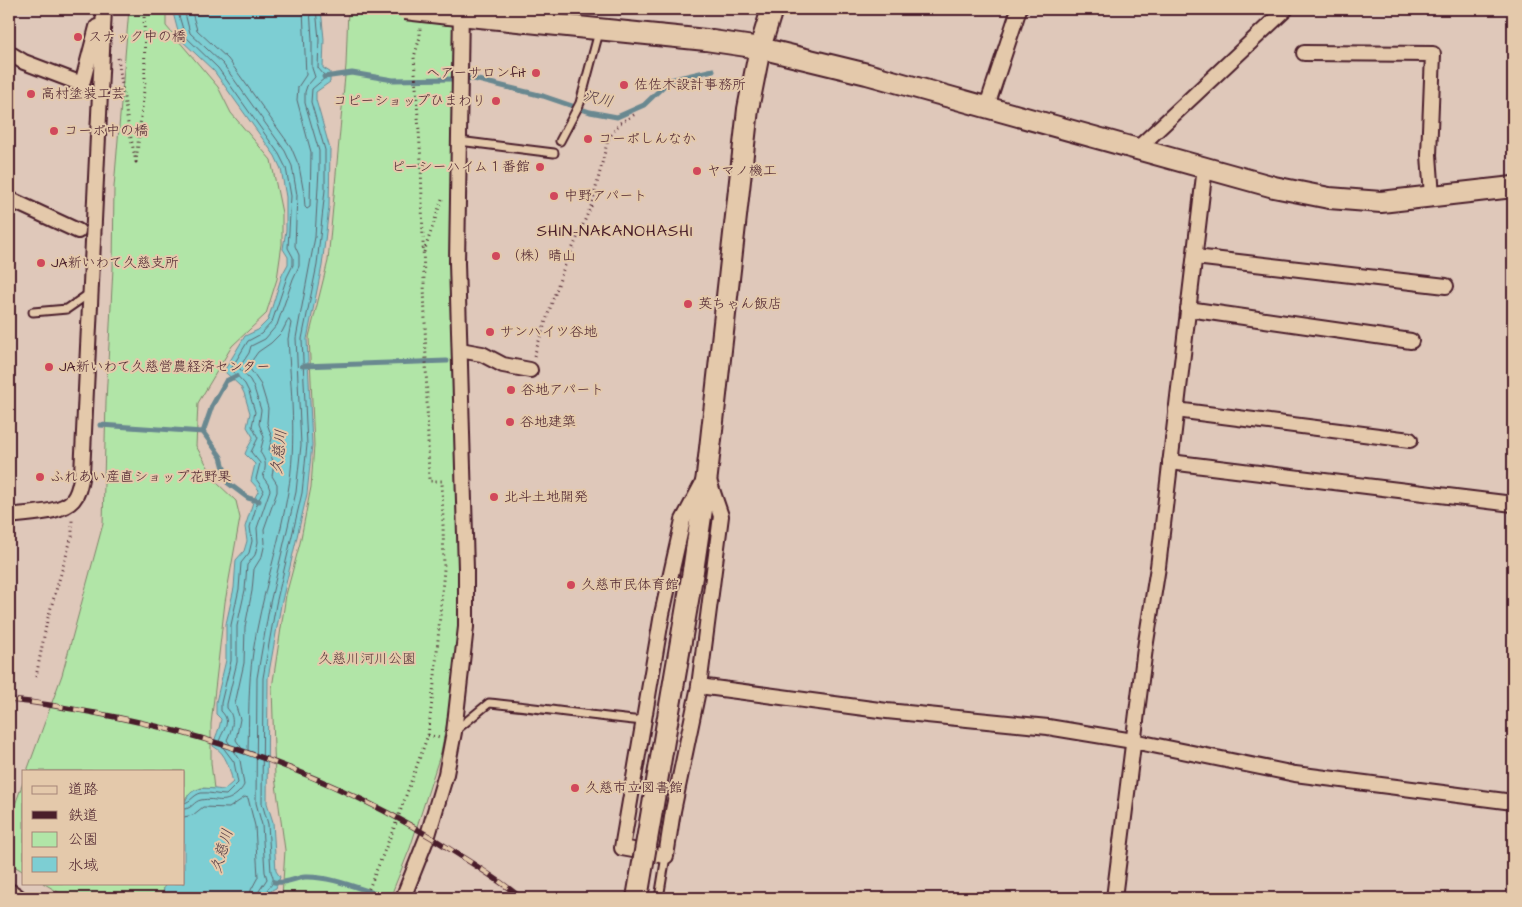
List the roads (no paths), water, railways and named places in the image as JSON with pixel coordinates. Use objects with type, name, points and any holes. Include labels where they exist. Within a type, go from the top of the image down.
[{"type":"street","points":[[9,516],[60,509],[72,500],[78,489],[82,474],[103,9]]},
{"type":"street","points":[[9,53],[24,62],[82,84],[103,9]]},
{"type":"street","points":[[637,898],[693,571],[707,475],[748,109],[760,48],[772,9]]},
{"type":"street","points":[[986,108],[1019,9]]},
{"type":"street","points":[[1138,149],[1286,9]]},
{"type":"street","points":[[413,13],[457,12],[706,40],[760,48],[867,74],[1274,187],[1329,198],[1381,202],[1513,187]]},
{"type":"street","points":[[403,898],[428,834],[446,774],[454,732],[466,627],[457,263],[457,12]]},
{"type":"street","points":[[1304,53],[1433,54],[1429,155],[1432,196]]},
{"type":"street","points":[[1114,898],[1133,741],[1158,567],[1205,167]]},
{"type":"street","points":[[9,199],[78,231]]},
{"type":"street","points":[[1195,257],[1446,286]]},
{"type":"street","points":[[1188,309],[1411,341]]},
{"type":"street","points":[[460,350],[482,354],[503,365],[530,370]]},
{"type":"street","points":[[1176,410],[1410,440]]},
{"type":"street","points":[[1170,462],[1513,504]]},
{"type":"street","points":[[707,475],[721,516],[699,686],[673,811],[666,856],[622,848],[662,614],[683,520],[707,475]]},
{"type":"street","points":[[699,686],[887,711],[1048,728],[1133,741],[1295,774],[1513,802]]},
{"type":"street","points":[[9,894],[15,898]]},
{"type":"lane","points":[[560,142],[580,103],[600,29]]},
{"type":"lane","points":[[458,141],[554,153]]},
{"type":"lane","points":[[33,312],[67,309],[90,293]]},
{"type":"lane","points":[[454,732],[489,703],[643,721]]},
{"type":"lane","points":[[659,898],[666,856]]},
{"type":"water","name":"久慈川","points":[[172,9],[321,9],[324,39],[323,68],[330,72],[330,82],[316,92],[316,100],[330,149],[329,207],[322,266],[307,339],[312,445],[307,494],[281,605],[268,678],[267,803],[273,822],[276,871],[280,877],[276,888],[272,890],[268,898],[162,898],[165,884],[185,884],[185,803],[187,798],[195,790],[205,788],[224,790],[233,782],[224,757],[213,746],[221,719],[216,714],[216,702],[226,660],[226,624],[234,588],[236,560],[244,551],[247,541],[245,527],[259,490],[251,481],[255,464],[245,454],[253,437],[247,427],[250,413],[241,387],[224,371],[245,336],[258,330],[268,320],[282,275],[288,264],[288,257],[283,249],[286,230],[286,197],[281,169],[275,156],[214,71],[180,39]]},
{"type":"waterway","name":"沢川","points":[[466,79],[474,79],[543,96],[590,112],[617,117],[644,105],[670,80],[713,70]]},
{"type":"waterway","name":"沢川","points":[[324,77],[352,73],[393,80],[452,79]]},
{"type":"waterway","points":[[302,366],[447,361]]},
{"type":"waterway","points":[[203,432],[212,406],[226,381],[236,376]]},
{"type":"waterway","points":[[100,425],[203,432],[221,457],[228,483],[248,498],[259,501]]},
{"type":"waterway","points":[[274,882],[315,877],[335,881],[383,896]]},
{"type":"railway","points":[[9,700],[52,705],[143,723],[190,735],[282,765],[327,784],[414,828],[489,874],[521,898]]},
{"type":"place","name":"スナック中の橋","points":[[78,37]]},
{"type":"place","name":"ヘアーサロンfit","points":[[536,73]]},
{"type":"place","name":"佐佐木設計事務所","points":[[624,85]]},
{"type":"place","name":"高村塗装工芸","points":[[31,94]]},
{"type":"place","name":"コピーショップひまわり","points":[[496,101]]},
{"type":"place","name":"コーポ中の橋","points":[[54,131]]},
{"type":"place","name":"コーポしんなか","points":[[588,139]]},
{"type":"place","name":"ピーシーハイム１番館","points":[[540,167]]},
{"type":"place","name":"ヤマノ機工","points":[[697,171]]},
{"type":"place","name":"中野アパート","points":[[554,196]]},
{"type":"place","name":"（株）晴山","points":[[496,256]]},
{"type":"place","name":"JA新いわて久慈支所","points":[[41,263]]},
{"type":"place","name":"英ちゃん飯店","points":[[688,304]]},
{"type":"place","name":"サンハイツ谷地","points":[[490,332]]},
{"type":"place","name":"JA新いわて久慈営農経済センター","points":[[49,367]]},
{"type":"place","name":"谷地アパート","points":[[511,390]]},
{"type":"place","name":"谷地建築","points":[[510,422]]},
{"type":"place","name":"ふれあい産直ショップ花野果","points":[[40,477]]},
{"type":"place","name":"北斗土地開発","points":[[494,497]]},
{"type":"place","name":"久慈市民体育館","points":[[571,585]]},
{"type":"place","name":"久慈市立図書館","points":[[575,788]]},
{"type":"district","name":"SHIN-NAKANOHASHI","points":[[615,231]]},
{"type":"park label","name":"久慈川河川公園","points":[[367,659]]}]
